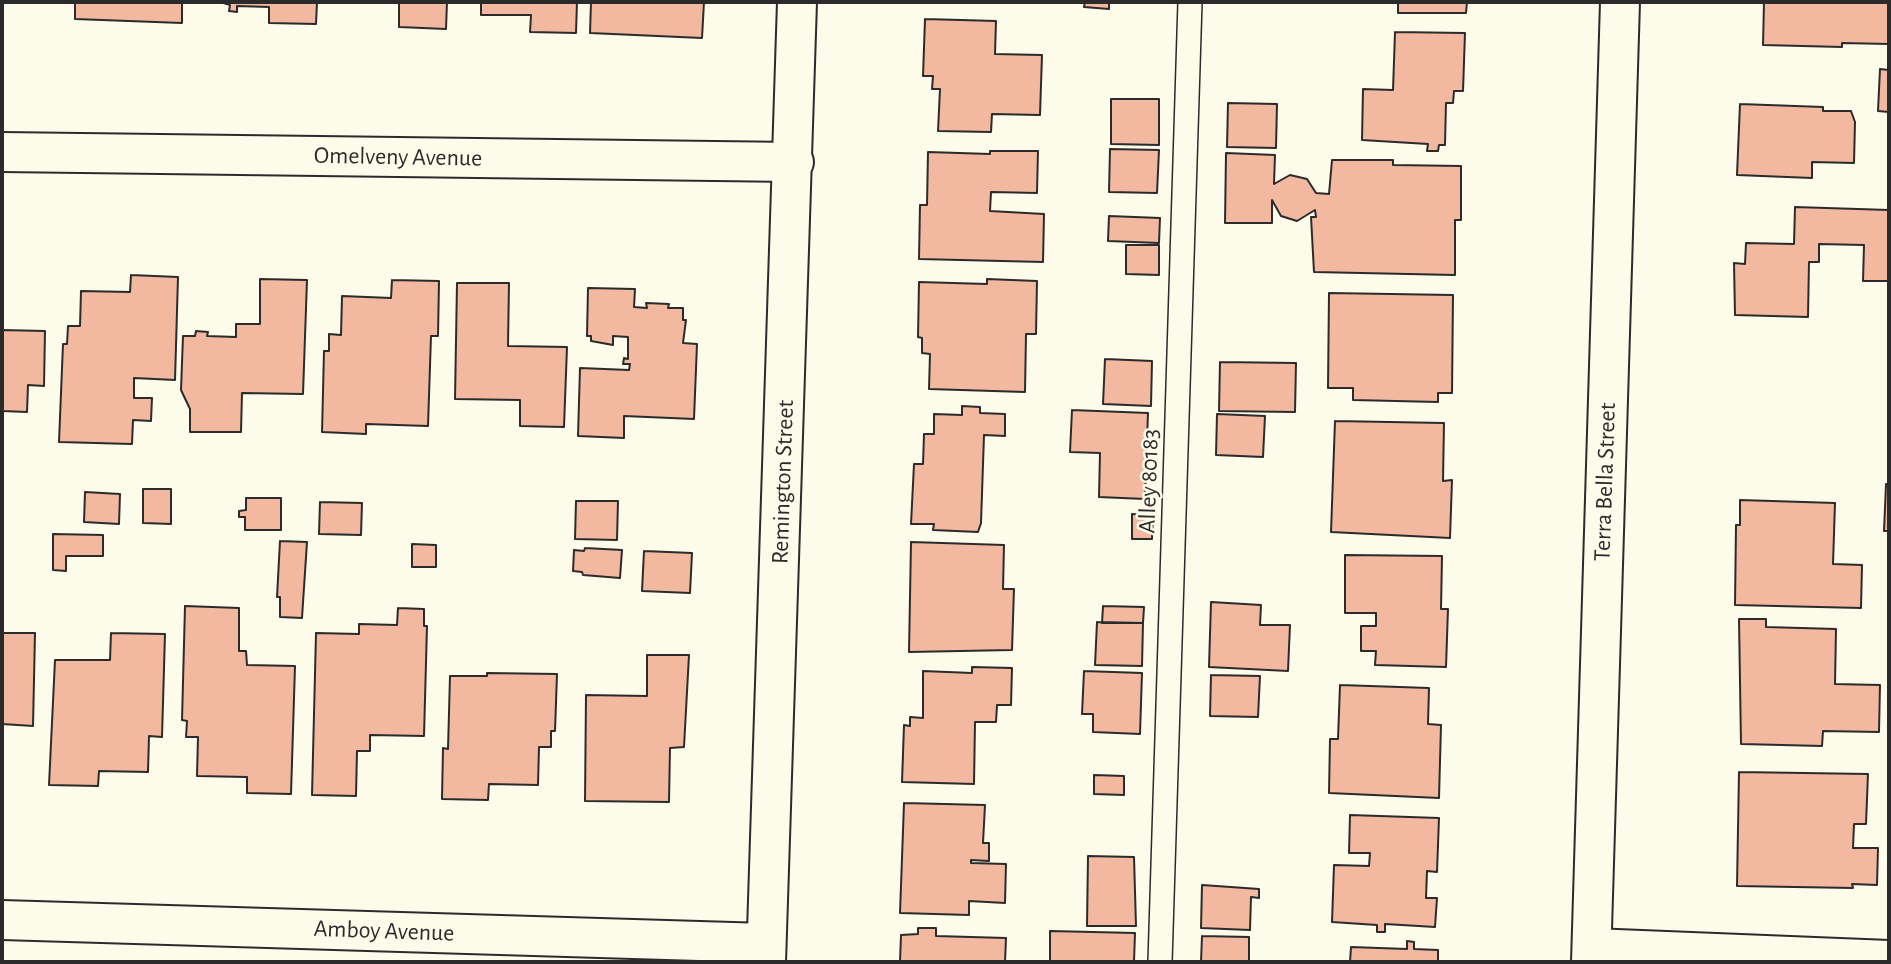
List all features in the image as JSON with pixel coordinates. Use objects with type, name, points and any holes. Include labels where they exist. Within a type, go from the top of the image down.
[{"type":"street","name":"Remington Street","points":[[766,953],[794,162],[797,2]]},
{"type":"street","name":"Terra Bella Street","points":[[1591,955],[1620,2]]},
{"type":"street","name":"Omelveny Avenue","points":[[2,152],[794,162]]},
{"type":"street","name":"Amboy Avenue","points":[[2,920],[766,953]]},
{"type":"street","points":[[1591,955],[1889,960]]},
{"type":"lane","name":"Alley 80183","points":[[1160,962],[1191,2]]},
{"type":"building","points":[[75,2],[182,2],[182,23],[75,19]]},
{"type":"building","points":[[220,2],[317,2],[316,24],[269,23],[269,7],[237,6],[237,12],[229,11],[230,5]]},
{"type":"building","points":[[399,2],[447,2],[446,29],[399,27]]},
{"type":"building","points":[[481,2],[577,2],[576,33],[530,32],[531,15],[481,15]]},
{"type":"building","points":[[591,2],[704,2],[702,38],[590,33]]},
{"type":"building","points":[[1085,2],[1109,2],[1109,9],[1084,7]]},
{"type":"building","points":[[1398,2],[1467,2],[1466,13],[1398,13]]},
{"type":"building","points":[[1764,2],[1889,2],[1889,44],[1842,43],[1842,47],[1763,45]]},
{"type":"building","points":[[925,19],[996,21],[995,54],[1042,55],[1040,115],[992,114],[991,132],[938,131],[940,89],[932,89],[933,76],[923,76]]},
{"type":"building","points":[[1395,32],[1465,33],[1463,91],[1454,91],[1453,103],[1446,103],[1445,145],[1439,145],[1438,151],[1427,151],[1428,144],[1362,140],[1363,89],[1393,90]]},
{"type":"building","points":[[1880,69],[1889,70],[1889,112],[1878,111]]},
{"type":"building","points":[[1111,99],[1159,99],[1159,145],[1111,144]]},
{"type":"building","points":[[1228,103],[1277,104],[1276,148],[1227,147]]},
{"type":"building","points":[[1740,104],[1823,107],[1823,111],[1851,111],[1855,122],[1854,163],[1812,162],[1812,178],[1737,175]]},
{"type":"building","points":[[1110,149],[1159,150],[1157,193],[1109,192]]},
{"type":"building","points":[[990,151],[1038,151],[1037,193],[991,192],[990,211],[1044,214],[1043,262],[919,259],[920,205],[927,205],[928,152],[990,154]]},
{"type":"building","points":[[1226,153],[1275,155],[1274,184],[1290,175],[1307,179],[1316,193],[1329,194],[1332,160],[1393,160],[1393,165],[1461,166],[1461,220],[1455,220],[1455,275],[1314,272],[1311,217],[1316,217],[1315,210],[1297,221],[1281,216],[1272,200],[1272,223],[1225,223]]},
{"type":"building","points":[[1795,207],[1889,210],[1889,281],[1863,281],[1864,245],[1819,244],[1819,262],[1809,262],[1808,317],[1735,315],[1734,263],[1745,264],[1746,243],[1794,244]]},
{"type":"building","points":[[1109,216],[1160,218],[1159,243],[1108,241]]},
{"type":"building","points":[[1126,245],[1159,245],[1159,275],[1126,274]]},
{"type":"building","points":[[131,275],[178,277],[175,380],[134,378],[134,398],[152,398],[151,421],[133,420],[132,444],[59,442],[63,344],[67,344],[68,326],[80,326],[81,291],[130,292]]},
{"type":"building","points":[[260,279],[307,280],[303,394],[242,393],[241,432],[190,432],[190,409],[181,390],[183,336],[195,336],[196,331],[208,332],[207,336],[236,337],[236,324],[260,324]]},
{"type":"building","points":[[987,279],[1037,281],[1036,334],[1026,334],[1025,392],[929,389],[930,354],[922,353],[922,338],[918,337],[919,282],[987,284]]},
{"type":"building","points":[[392,280],[439,281],[438,336],[431,336],[428,426],[366,424],[366,434],[322,432],[324,351],[329,351],[329,334],[341,335],[342,296],[391,298]]},
{"type":"building","points":[[457,283],[509,283],[508,346],[567,347],[564,427],[520,426],[520,400],[455,399]]},
{"type":"building","points":[[588,288],[635,289],[634,307],[647,308],[646,303],[683,308],[683,320],[686,320],[683,343],[697,344],[694,419],[624,416],[624,438],[578,436],[580,368],[629,370],[630,364],[623,364],[624,358],[628,359],[628,337],[613,336],[613,345],[591,341],[591,336],[587,336]]},
{"type":"building","points":[[1329,293],[1453,295],[1452,393],[1438,393],[1438,402],[1353,400],[1353,388],[1328,388]]},
{"type":"building","points":[[2,330],[45,331],[44,386],[28,385],[27,412],[2,411]]},
{"type":"building","points":[[1105,359],[1152,361],[1151,406],[1103,404]]},
{"type":"building","points":[[1220,362],[1296,363],[1295,412],[1219,411]]},
{"type":"building","points":[[962,406],[980,407],[980,413],[1005,414],[1005,436],[984,435],[981,523],[978,532],[933,530],[934,524],[911,524],[914,464],[923,464],[924,434],[934,434],[934,414],[962,415]]},
{"type":"building","points":[[1072,410],[1148,413],[1145,499],[1099,497],[1100,453],[1070,452]]},
{"type":"building","points":[[1217,414],[1265,416],[1263,457],[1216,455]]},
{"type":"building","points":[[1335,421],[1444,423],[1443,481],[1452,480],[1450,538],[1331,532]]},
{"type":"building","points":[[1886,484],[1889,484],[1889,531],[1884,531]]},
{"type":"building","points":[[143,489],[171,489],[171,524],[143,523]]},
{"type":"building","points":[[85,492],[120,494],[119,524],[84,522]]},
{"type":"building","points":[[246,498],[281,498],[281,530],[245,530],[245,517],[239,517],[239,511],[246,510]]},
{"type":"building","points":[[1740,500],[1835,503],[1833,564],[1862,565],[1861,608],[1735,605],[1736,525],[1740,525]]},
{"type":"building","points":[[576,501],[618,501],[617,540],[575,539]]},
{"type":"building","points":[[320,502],[362,503],[361,535],[319,534]]},
{"type":"building","points":[[1132,514],[1153,515],[1152,539],[1132,539]]},
{"type":"building","points":[[53,534],[103,535],[103,556],[66,556],[66,571],[53,570]]},
{"type":"building","points":[[280,541],[307,542],[302,618],[280,617],[280,597],[277,597]]},
{"type":"building","points":[[911,542],[1004,545],[1003,589],[1014,589],[1012,650],[909,652]]},
{"type":"building","points":[[412,544],[436,545],[436,567],[412,567]]},
{"type":"building","points":[[585,548],[622,550],[620,578],[583,575],[582,572],[573,571],[574,550],[584,551]]},
{"type":"building","points":[[644,551],[692,553],[690,593],[642,591]]},
{"type":"building","points":[[1345,555],[1442,556],[1441,609],[1448,609],[1446,667],[1375,665],[1376,651],[1361,651],[1361,626],[1376,626],[1376,613],[1345,613]]},
{"type":"building","points":[[1211,602],[1261,605],[1260,625],[1290,625],[1288,671],[1209,667]]},
{"type":"building","points":[[185,606],[239,608],[239,651],[246,651],[247,665],[295,666],[291,794],[247,793],[247,777],[197,776],[198,737],[186,737],[187,721],[182,720]]},
{"type":"building","points":[[1103,606],[1144,607],[1143,623],[1102,623]]},
{"type":"building","points":[[398,608],[424,609],[424,626],[427,626],[424,736],[370,735],[370,751],[357,751],[356,796],[312,795],[316,633],[359,634],[359,624],[397,625]]},
{"type":"building","points":[[1739,619],[1766,619],[1766,627],[1836,629],[1835,684],[1880,685],[1879,732],[1823,731],[1822,746],[1741,744]]},
{"type":"building","points":[[1097,622],[1143,623],[1142,666],[1095,665]]},
{"type":"building","points":[[2,633],[35,633],[33,726],[2,724]]},
{"type":"building","points":[[111,633],[165,634],[162,737],[149,736],[148,772],[99,771],[98,786],[49,785],[55,660],[110,660]]},
{"type":"building","points":[[647,655],[689,655],[684,747],[670,748],[669,802],[585,801],[586,695],[647,696]]},
{"type":"building","points":[[972,667],[1012,668],[1011,705],[997,705],[996,722],[975,722],[974,784],[902,782],[904,725],[910,726],[910,717],[923,718],[923,671],[972,673]]},
{"type":"building","points":[[1084,671],[1142,673],[1140,734],[1093,732],[1093,714],[1082,714]]},
{"type":"building","points":[[487,673],[557,674],[555,731],[551,731],[551,747],[539,747],[538,785],[489,784],[488,800],[442,799],[443,748],[448,749],[450,676],[487,676]]},
{"type":"building","points":[[1211,675],[1260,676],[1258,717],[1210,716]]},
{"type":"building","points":[[1340,685],[1429,688],[1428,724],[1441,725],[1439,798],[1329,793],[1330,739],[1338,739]]},
{"type":"building","points":[[1739,772],[1868,774],[1866,824],[1854,824],[1853,848],[1878,848],[1877,885],[1852,884],[1853,888],[1737,886]]},
{"type":"building","points":[[1094,775],[1124,776],[1124,795],[1094,794]]},
{"type":"building","points":[[904,803],[985,805],[983,843],[989,843],[989,861],[971,860],[971,863],[1006,864],[1005,903],[969,901],[969,915],[900,913]]},
{"type":"building","points":[[1350,815],[1439,818],[1437,872],[1427,871],[1426,898],[1437,898],[1435,927],[1385,924],[1385,932],[1377,932],[1377,925],[1332,922],[1334,865],[1369,866],[1370,853],[1349,853]]},
{"type":"building","points":[[1088,856],[1134,857],[1136,926],[1087,926]]},
{"type":"building","points":[[1202,885],[1259,889],[1259,898],[1251,897],[1250,930],[1201,928]]},
{"type":"building","points":[[918,928],[936,928],[936,936],[1006,938],[1005,962],[900,962],[901,935],[918,934]]},
{"type":"building","points":[[1050,931],[1135,933],[1134,962],[1050,962]]},
{"type":"building","points":[[1202,936],[1249,937],[1249,962],[1201,962]]},
{"type":"building","points":[[1407,941],[1414,942],[1414,949],[1438,950],[1438,962],[1350,962],[1351,947],[1407,949]]}]
